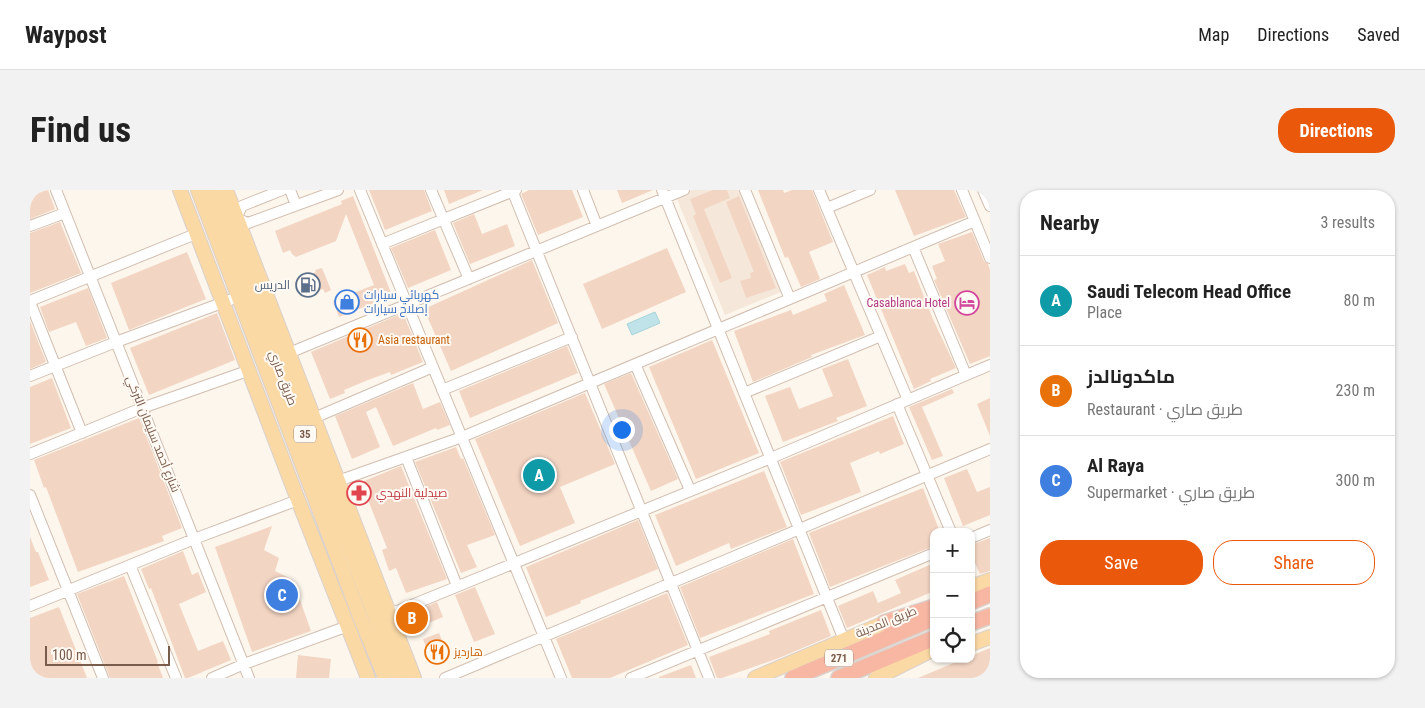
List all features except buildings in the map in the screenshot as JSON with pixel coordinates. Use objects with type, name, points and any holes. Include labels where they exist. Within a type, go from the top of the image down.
[{"type":"highway","points":[[975,587],[990,589]]},
{"type":"highway","points":[[975,600],[990,594]]},
{"type":"highway","points":[[885,631],[930,609]]},
{"type":"highway","points":[[975,622],[990,616]]},
{"type":"highway","name":"271","points":[[793,678],[885,631],[930,619]]},
{"type":"highway","name":"271","points":[[840,678],[930,640]]},
{"type":"main road","points":[[180,190],[368,678]]},
{"type":"main road","name":"طريق صاري","points":[[198,190],[360,617],[384,674]]},
{"type":"main road","name":"طريق صاري","points":[[211,190],[399,678]]},
{"type":"main road","points":[[226,190],[414,678]]},
{"type":"main road","points":[[269,301],[276,360]]},
{"type":"main road","points":[[975,586],[990,580]]},
{"type":"main road","name":"طريق المدينة","points":[[755,678],[844,640],[885,631],[930,604]]},
{"type":"main road","points":[[975,628],[990,621]]},
{"type":"main road","points":[[975,642],[990,636]]},
{"type":"main road","points":[[876,678],[930,651]]},
{"type":"main road","points":[[882,678],[930,660]]},
{"type":"street","name":"شارع أحمد سليمان التركي","points":[[56,190],[249,678]]},
{"type":"street","points":[[282,190],[242,206],[236,218],[248,223],[338,190]]},
{"type":"street","points":[[290,190],[296,205]]},
{"type":"street","points":[[360,190],[561,678]]},
{"type":"street","points":[[431,190],[469,279]]},
{"type":"street","points":[[382,244],[514,190],[709,678]]},
{"type":"street","points":[[583,190],[598,226]]},
{"type":"street","points":[[289,353],[598,226],[664,194],[684,190]]},
{"type":"street","points":[[745,190],[790,299]]},
{"type":"street","points":[[819,190],[908,400]]},
{"type":"street","points":[[827,208],[870,190]]},
{"type":"street","points":[[962,190],[990,258]]},
{"type":"street","points":[[983,190],[990,206]]},
{"type":"street","points":[[664,194],[844,640]]},
{"type":"street","points":[[30,226],[65,213]]},
{"type":"street","points":[[338,481],[462,437],[975,221]]},
{"type":"street","points":[[82,433],[30,301],[198,233]]},
{"type":"street","points":[[913,247],[966,375]]},
{"type":"street","points":[[30,376],[238,297]]},
{"type":"street","points":[[442,390],[572,336]]},
{"type":"street","points":[[744,393],[881,336]]},
{"type":"street","points":[[635,364],[690,490]]},
{"type":"street","points":[[390,614],[771,458],[990,365]]},
{"type":"street","points":[[314,418],[433,367]]},
{"type":"street","points":[[30,454],[142,408],[250,370]]},
{"type":"street","points":[[897,404],[950,528]]},
{"type":"street","points":[[445,678],[990,449]]},
{"type":"street","points":[[406,457],[457,586]]},
{"type":"street","points":[[30,495],[103,678]]},
{"type":"street","points":[[30,606],[194,539],[298,500]]},
{"type":"street","points":[[975,536],[990,530]]},
{"type":"street","points":[[632,678],[930,555]]},
{"type":"street","points":[[130,566],[176,678]]},
{"type":"street","points":[[212,678],[244,664],[348,626]]},
{"type":"shaded area","points":[[692,190],[741,190],[783,291],[725,315],[676,197]]},
{"type":"water","points":[[655,312],[660,323],[632,335],[627,324]]},
{"type":"place","name":"الدريس","points":[[308,285]]},
{"type":"place","name":"كهربائي سيارات إصلاح سيارات","points":[[347,302]]},
{"type":"place","name":"Casablanca Hotel","points":[[967,303]]},
{"type":"place","name":"Asia restaurant","points":[[360,340]]},
{"type":"place","name":"Saudi Telecom Head Office","points":[[539,475]]},
{"type":"place","name":"صيدلية النهدي","points":[[359,493]]},
{"type":"place","name":"Al Raya","points":[[282,595]]},
{"type":"place","name":"ماكدونالدز","points":[[412,618]]},
{"type":"place","name":"هارديز","points":[[437,652]]}]
